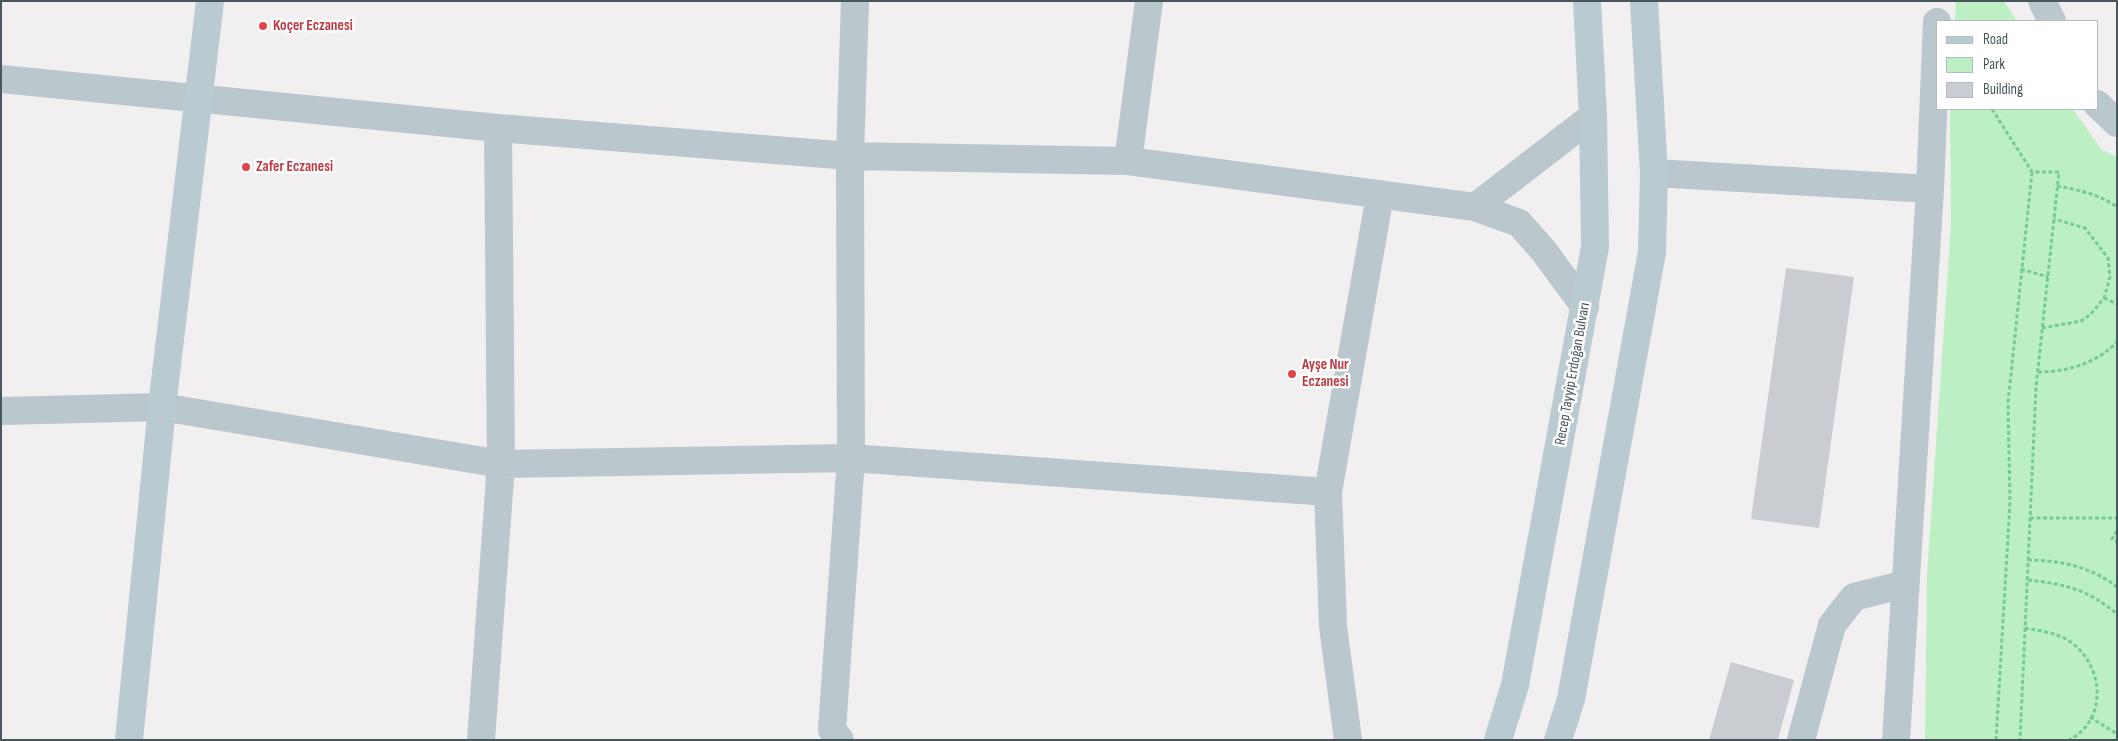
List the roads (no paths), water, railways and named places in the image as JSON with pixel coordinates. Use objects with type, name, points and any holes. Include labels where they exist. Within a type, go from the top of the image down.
[{"type":"main road","points":[[129,740],[162,407],[210,1]]},
{"type":"main road","name":"Recep Tayyip Erdoğan Bulvarı","points":[[1498,740],[1516,685],[1595,248],[1593,116],[1587,1]]},
{"type":"main road","points":[[1558,740],[1571,699],[1652,252],[1654,173],[1644,1]]},
{"type":"street","points":[[840,740],[832,730],[851,458],[850,156],[855,1]]},
{"type":"street","points":[[1128,161],[1149,1]]},
{"type":"street","points":[[1937,20],[1938,1]]},
{"type":"street","points":[[2042,1],[2052,20]]},
{"type":"street","points":[[1896,740],[1930,189],[1936,46]]},
{"type":"street","points":[[1,79],[498,128],[850,156],[1128,161],[1475,207],[1519,223],[1543,250],[1585,307]]},
{"type":"street","points":[[2098,105],[2117,123]]},
{"type":"street","points":[[1475,207],[1593,116]]},
{"type":"street","points":[[481,740],[501,464],[498,128]]},
{"type":"street","points":[[1654,173],[1930,189]]},
{"type":"street","points":[[1348,740],[1333,626],[1328,492],[1380,194]]},
{"type":"street","points":[[1,411],[162,407],[501,464],[851,458],[1328,492]]},
{"type":"street","points":[[1801,740],[1832,625],[1854,597],[1905,584]]},
{"type":"place","name":"Koçer Eczanesi","points":[[263,26]]},
{"type":"place","name":"Zafer Eczanesi","points":[[246,167]]},
{"type":"place","name":"Ayşe Nur Eczanesi","points":[[1292,374]]}]
